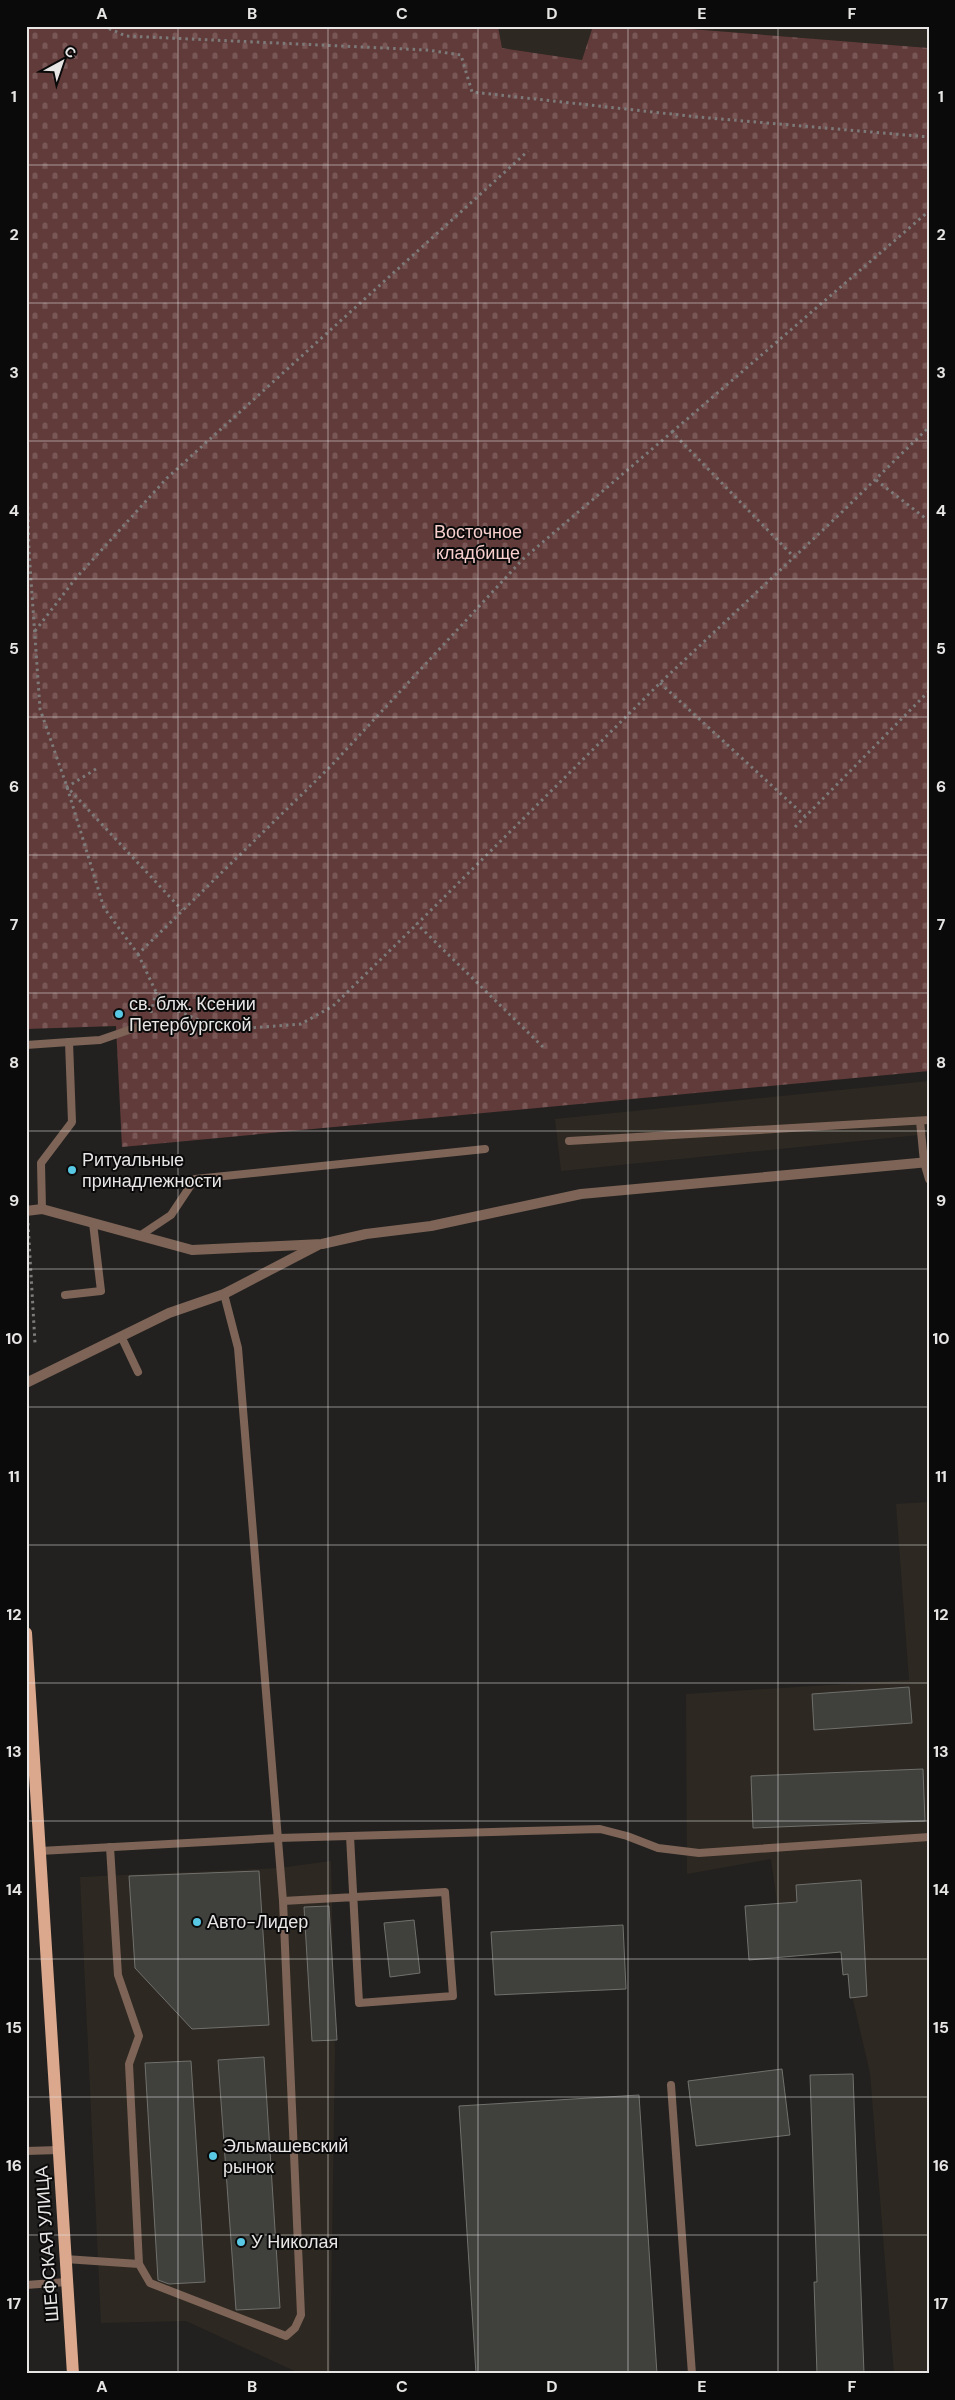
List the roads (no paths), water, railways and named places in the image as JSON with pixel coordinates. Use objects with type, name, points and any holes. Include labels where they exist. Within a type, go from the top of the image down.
[{"type":"main road","name":"ШЕФСКАЯ УЛИЦА","points":[[26,1633],[73,2374]]},
{"type":"street","points":[[27,1210],[42,1209],[192,1250],[322,1244],[366,1234],[431,1226],[580,1194],[926,1162]]},
{"type":"street","points":[[26,1383],[169,1313],[224,1294],[322,1244]]},
{"type":"lane","points":[[26,1045],[100,1040],[149,1023]]},
{"type":"lane","points":[[42,1209],[41,1163],[72,1122],[69,1042]]},
{"type":"lane","points":[[569,1141],[929,1120]]},
{"type":"lane","points":[[920,1121],[929,1179]]},
{"type":"lane","points":[[142,1235],[171,1215],[195,1179],[485,1149]]},
{"type":"lane","points":[[66,1295],[100,1291],[93,1223]]},
{"type":"lane","points":[[110,1847],[118,1975],[139,2036],[129,2064],[139,2264],[150,2284],[286,2336],[295,2328],[301,2314],[284,1901],[238,1348],[224,1294]]},
{"type":"lane","points":[[121,1336],[138,1372]]},
{"type":"lane","points":[[40,1850],[278,1838],[600,1829],[628,1836],[658,1848],[699,1853],[929,1837]]},
{"type":"lane","points":[[284,1901],[353,1896],[445,1892],[453,1996],[359,2003],[353,1896],[350,1836]]},
{"type":"lane","points":[[670,2085],[692,2374]]},
{"type":"lane","points":[[26,2151],[59,2150]]},
{"type":"lane","points":[[65,2259],[139,2264]]},
{"type":"lane","points":[[26,2285],[67,2282]]},
{"type":"place","name":"св. блж. Ксении Петербургской","points":[[119,1014]]},
{"type":"place","name":"Ритуальные принадлежности","points":[[72,1170]]},
{"type":"place","name":"Авто-Лидер","points":[[197,1922]]},
{"type":"place","name":"Эльмашевский рынок","points":[[213,2156]]},
{"type":"place","name":"У Николая","points":[[241,2242]]},
{"type":"park label","name":"Восточное кладбище","points":[[478,542]]}]
